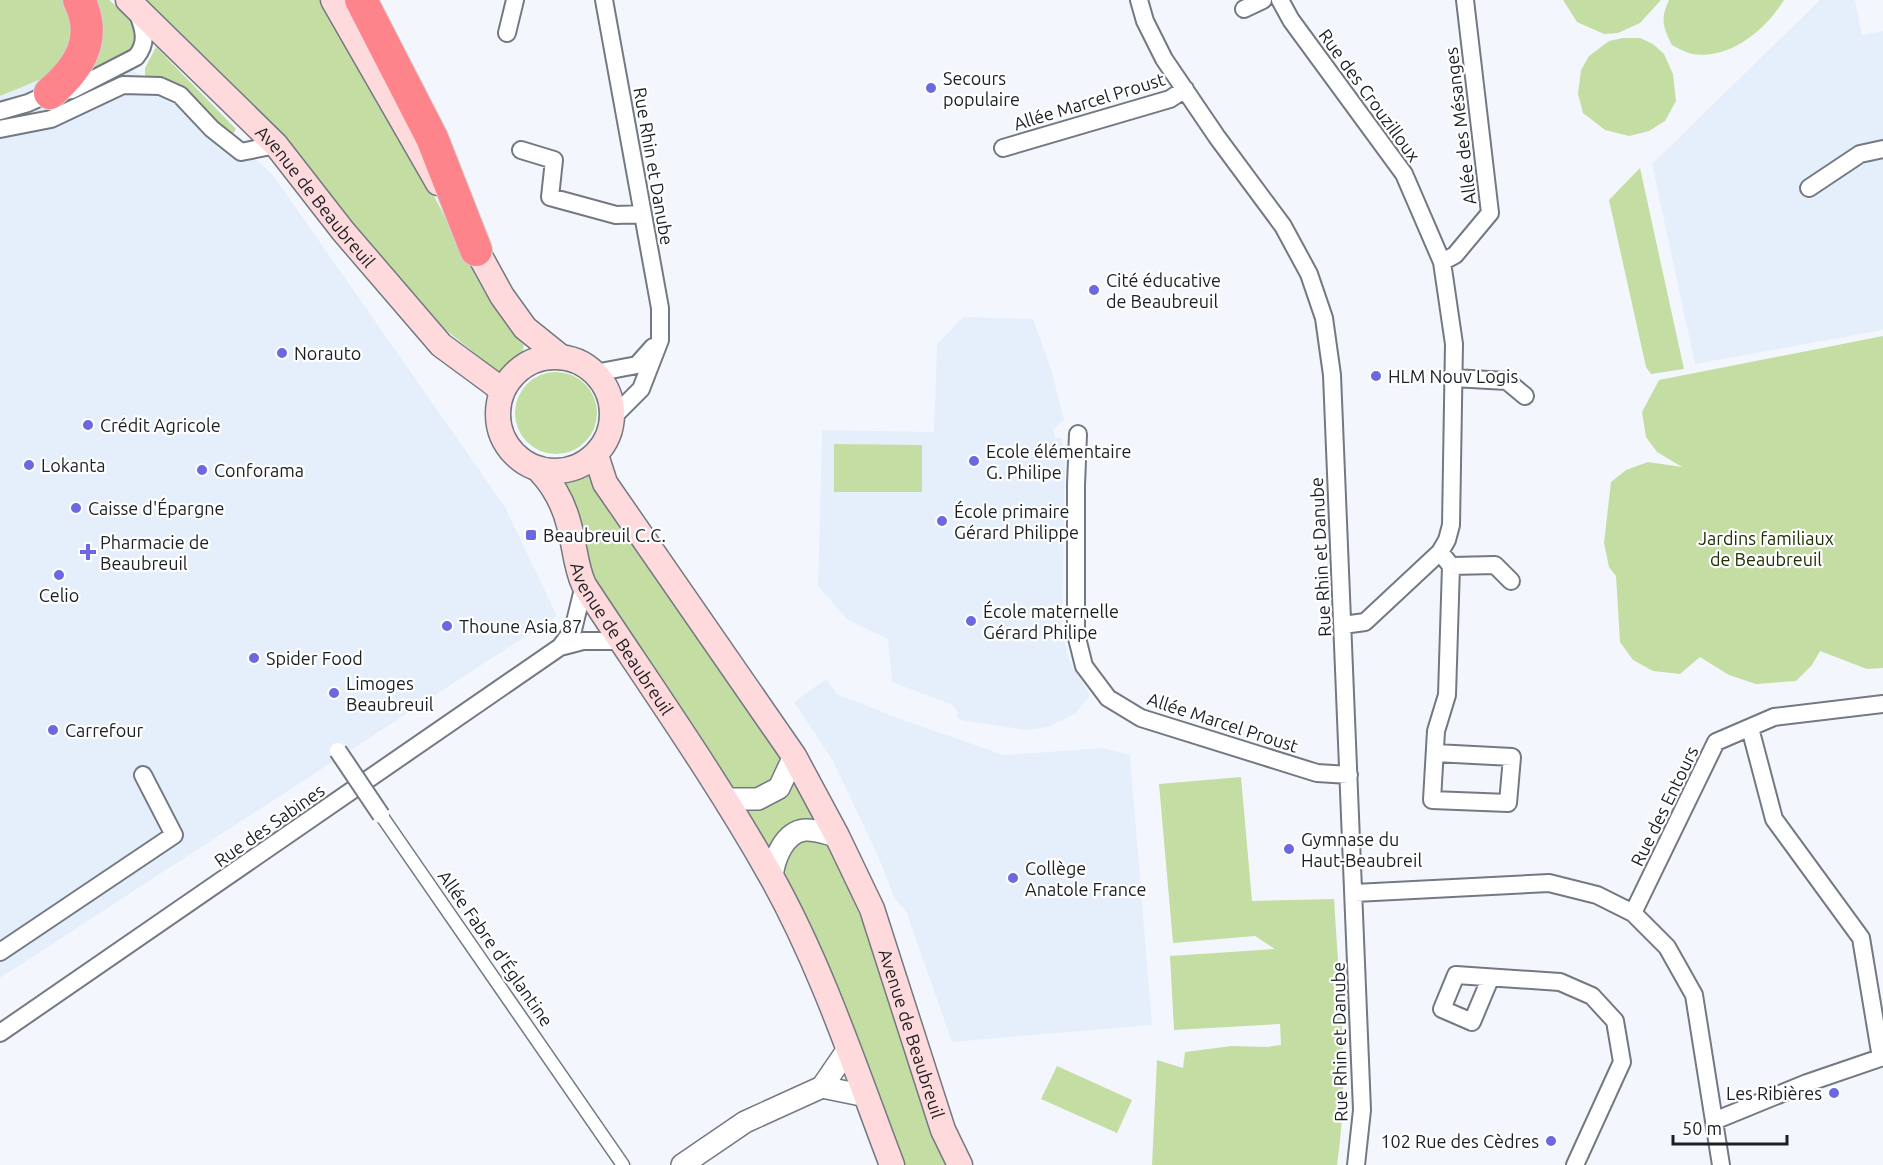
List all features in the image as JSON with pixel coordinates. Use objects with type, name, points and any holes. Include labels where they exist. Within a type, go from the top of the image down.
[{"type":"highway","points":[[50,93],[72,72],[81,55],[88,33],[86,15],[79,0]]},
{"type":"highway","points":[[361,0],[432,138],[476,250]]},
{"type":"main road","points":[[333,0],[502,296],[525,328],[561,357]]},
{"type":"main road","name":"Avenue de Beaubreuil","points":[[132,4],[276,145],[343,231],[441,345],[502,392],[498,406],[498,420],[502,434],[508,447],[523,462],[540,471],[551,482],[569,525],[577,566],[584,585],[724,798],[772,877],[808,951],[892,1165]]},
{"type":"main road","points":[[502,392],[509,379],[526,365],[546,357],[561,357],[573,359],[595,373],[609,393],[613,417],[608,437],[596,454],[585,463],[572,469],[540,471]]},
{"type":"main road","name":"Avenue de Beaubreuil","points":[[596,454],[605,483],[794,756],[837,836],[872,909],[944,1130],[960,1165]]},
{"type":"street","points":[[507,33],[515,0]]},
{"type":"street","name":"Rue Rhin et Danube","points":[[604,0],[660,308],[660,340],[641,389],[613,417]]},
{"type":"street","name":"Rue Rhin et Danube","points":[[1138,0],[1145,21],[1164,59],[1282,226],[1309,274],[1324,318],[1332,375],[1354,892],[1362,1110],[1356,1165]]},
{"type":"street","points":[[1244,9],[1263,0]]},
{"type":"street","name":"Rue des Crouzilloux","points":[[1280,0],[1291,20],[1404,174],[1442,262],[1454,344],[1451,525],[1447,540],[1440,552],[1365,622],[1343,625]]},
{"type":"street","name":"Allée des Mésanges","points":[[1442,262],[1455,255],[1490,213],[1465,0]]},
{"type":"street","points":[[0,111],[28,103],[50,93],[72,90],[136,57],[142,50],[145,31],[132,4]]},
{"type":"street","points":[[0,129],[51,119],[123,86],[160,86],[180,95],[212,129],[241,152],[276,145]]},
{"type":"street","name":"Allée Marcel Proust","points":[[1003,148],[1170,99],[1185,89]]},
{"type":"street","points":[[1809,188],[1860,154],[1883,149]]},
{"type":"street","points":[[521,150],[554,160],[550,197],[615,215],[643,214]]},
{"type":"street","points":[[595,373],[637,364],[660,340]]},
{"type":"street","points":[[1453,378],[1507,381],[1525,396]]},
{"type":"street","name":"Allée Marcel Proust","points":[[1078,434],[1076,634],[1084,666],[1108,698],[1142,718],[1317,773],[1349,776]]},
{"type":"street","points":[[1434,753],[1512,757],[1508,803],[1432,800],[1434,753],[1436,731],[1448,695],[1452,566],[1440,552]]},
{"type":"street","points":[[1452,566],[1495,564],[1511,581]]},
{"type":"street","name":"Rue des Sabines","points":[[560,647],[573,630],[584,585]]},
{"type":"street","name":"Rue des Sabines","points":[[0,1033],[28,1016],[560,647],[583,640],[620,641]]},
{"type":"street","name":"Rue des Entours","points":[[1634,913],[1716,742],[1774,717],[1883,704]]},
{"type":"street","points":[[1714,1121],[1808,1083],[1882,1058],[1861,938],[1774,819],[1750,728]]},
{"type":"street","name":"Allée Fabre d'Églantine","points":[[338,751],[622,1164]]},
{"type":"street","points":[[724,798],[758,799],[779,788],[794,756]]},
{"type":"street","points":[[0,952],[174,835],[143,775]]},
{"type":"street","points":[[772,877],[774,864],[785,840],[803,830],[837,836]]},
{"type":"street","points":[[1354,892],[1550,883],[1597,896],[1634,913],[1667,947],[1694,995],[1720,1165]]},
{"type":"street","points":[[1490,979],[1560,982],[1592,996],[1615,1022],[1622,1062],[1575,1165]]},
{"type":"street","points":[[682,1165],[745,1122],[822,1087],[848,1049]]},
{"type":"street","points":[[822,1087],[866,1096]]},
{"type":"shaded area","points":[[1820,0],[1855,0],[1862,35],[1883,31],[1883,330],[1695,364],[1652,164]]},
{"type":"shaded area","points":[[117,62],[145,77],[171,82],[182,87],[273,175],[505,507],[557,616],[0,978],[0,96],[51,75]]},
{"type":"shaded area","name":"École primaire Gérard Philippe","points":[[963,317],[1033,319],[1052,372],[1064,420],[1053,429],[1055,438],[1062,438],[1065,457],[1062,633],[1070,662],[1090,695],[1076,713],[1048,727],[1026,730],[961,720],[957,717],[957,711],[952,705],[892,682],[888,639],[848,620],[818,586],[822,430],[934,432],[937,344]]},
{"type":"shaded area","name":"Collège Anatole France","points":[[826,679],[837,694],[900,719],[1004,755],[1103,748],[1130,755],[1152,1025],[952,1042],[906,911],[895,899],[878,856],[833,761],[794,702]]},
{"type":"green space","points":[[0,0],[73,0],[80,31],[51,75],[0,96]]},
{"type":"green space","points":[[90,0],[109,0],[120,9],[136,31],[135,40],[122,57],[81,80]]},
{"type":"green space","points":[[140,0],[323,0],[434,196],[486,294],[524,345],[522,353],[500,373],[428,316]]},
{"type":"green space","points":[[1563,0],[1661,0],[1640,23],[1618,33],[1604,34],[1577,22]]},
{"type":"green space","points":[[1669,0],[1784,0],[1768,22],[1746,40],[1721,52],[1707,55],[1690,53],[1672,45],[1664,23],[1664,13]]},
{"type":"green space","points":[[1640,38],[1653,44],[1664,54],[1673,74],[1676,101],[1665,121],[1649,131],[1629,136],[1605,130],[1583,113],[1578,94],[1581,70],[1589,56],[1609,41]]},
{"type":"green space","points":[[156,47],[236,129],[232,136],[182,87],[171,82],[145,77],[145,68]]},
{"type":"green space","points":[[1640,168],[1684,369],[1651,374],[1646,367],[1609,200]]},
{"type":"green space","name":"Jardins familiaux de Beaubreuil","points":[[1883,336],[1883,668],[1867,669],[1820,651],[1812,665],[1796,681],[1756,684],[1729,675],[1700,657],[1680,674],[1653,671],[1633,660],[1620,642],[1616,576],[1609,567],[1604,543],[1611,482],[1626,470],[1648,462],[1682,467],[1657,452],[1646,437],[1642,412],[1659,380]]},
{"type":"green space","points":[[556,372],[572,375],[585,384],[594,397],[597,413],[594,429],[585,442],[572,451],[556,454],[540,451],[527,442],[518,429],[515,413],[518,397],[527,384],[540,375]]},
{"type":"green space","points":[[834,444],[922,445],[922,492],[834,492]]},
{"type":"green space","points":[[589,474],[780,755],[774,774],[761,790],[736,791],[724,779],[588,571],[575,506],[565,483]]},
{"type":"green space","points":[[794,772],[824,828],[768,858],[741,805]]},
{"type":"green space","points":[[1241,777],[1252,901],[1334,899],[1343,1066],[1341,1132],[1337,1165],[1152,1165],[1157,1060],[1183,1068],[1185,1052],[1232,1046],[1281,1045],[1280,1024],[1174,1030],[1170,956],[1275,949],[1255,936],[1173,943],[1159,784]]},
{"type":"green space","points":[[808,838],[828,844],[863,922],[893,1002],[947,1165],[900,1165],[780,870],[787,846]]},
{"type":"green space","points":[[1057,1066],[1132,1100],[1117,1133],[1041,1099]]},
{"type":"place","name":"Secours populaire","points":[[931,88]]},
{"type":"place","name":"Cité éducative de Beaubreuil","points":[[1094,290]]},
{"type":"place","name":"Norauto","points":[[282,353]]},
{"type":"place","name":"HLM Nouv Logis","points":[[1376,376]]},
{"type":"place","name":"Crédit Agricole","points":[[88,425]]},
{"type":"place","name":"Ecole élémentaire G. Philipe","points":[[974,461]]},
{"type":"place","name":"Lokanta","points":[[29,465]]},
{"type":"place","name":"Conforama","points":[[202,470]]},
{"type":"place","name":"Caisse d'Épargne","points":[[76,508]]},
{"type":"place","name":"École primaire Gérard Philippe","points":[[942,521]]},
{"type":"place","name":"Beaubreuil C.C.","points":[[531,535]]},
{"type":"place","name":"Pharmacie de Beaubreuil","points":[[88,552]]},
{"type":"place","name":"Celio","points":[[59,575]]},
{"type":"place","name":"École maternelle Gérard Philipe","points":[[971,621]]},
{"type":"place","name":"Thoune Asia 87","points":[[447,626]]},
{"type":"place","name":"Spider Food","points":[[254,658]]},
{"type":"place","name":"Limoges Beaubreuil","points":[[334,693]]},
{"type":"place","name":"Carrefour","points":[[53,730]]},
{"type":"place","name":"Gymnase du Haut-Beaubreil","points":[[1289,849]]},
{"type":"place","name":"Collège Anatole France","points":[[1013,878]]},
{"type":"place","name":"Les Ribières","points":[[1834,1093]]},
{"type":"place","name":"102 Rue des Cèdres","points":[[1551,1141]]}]
